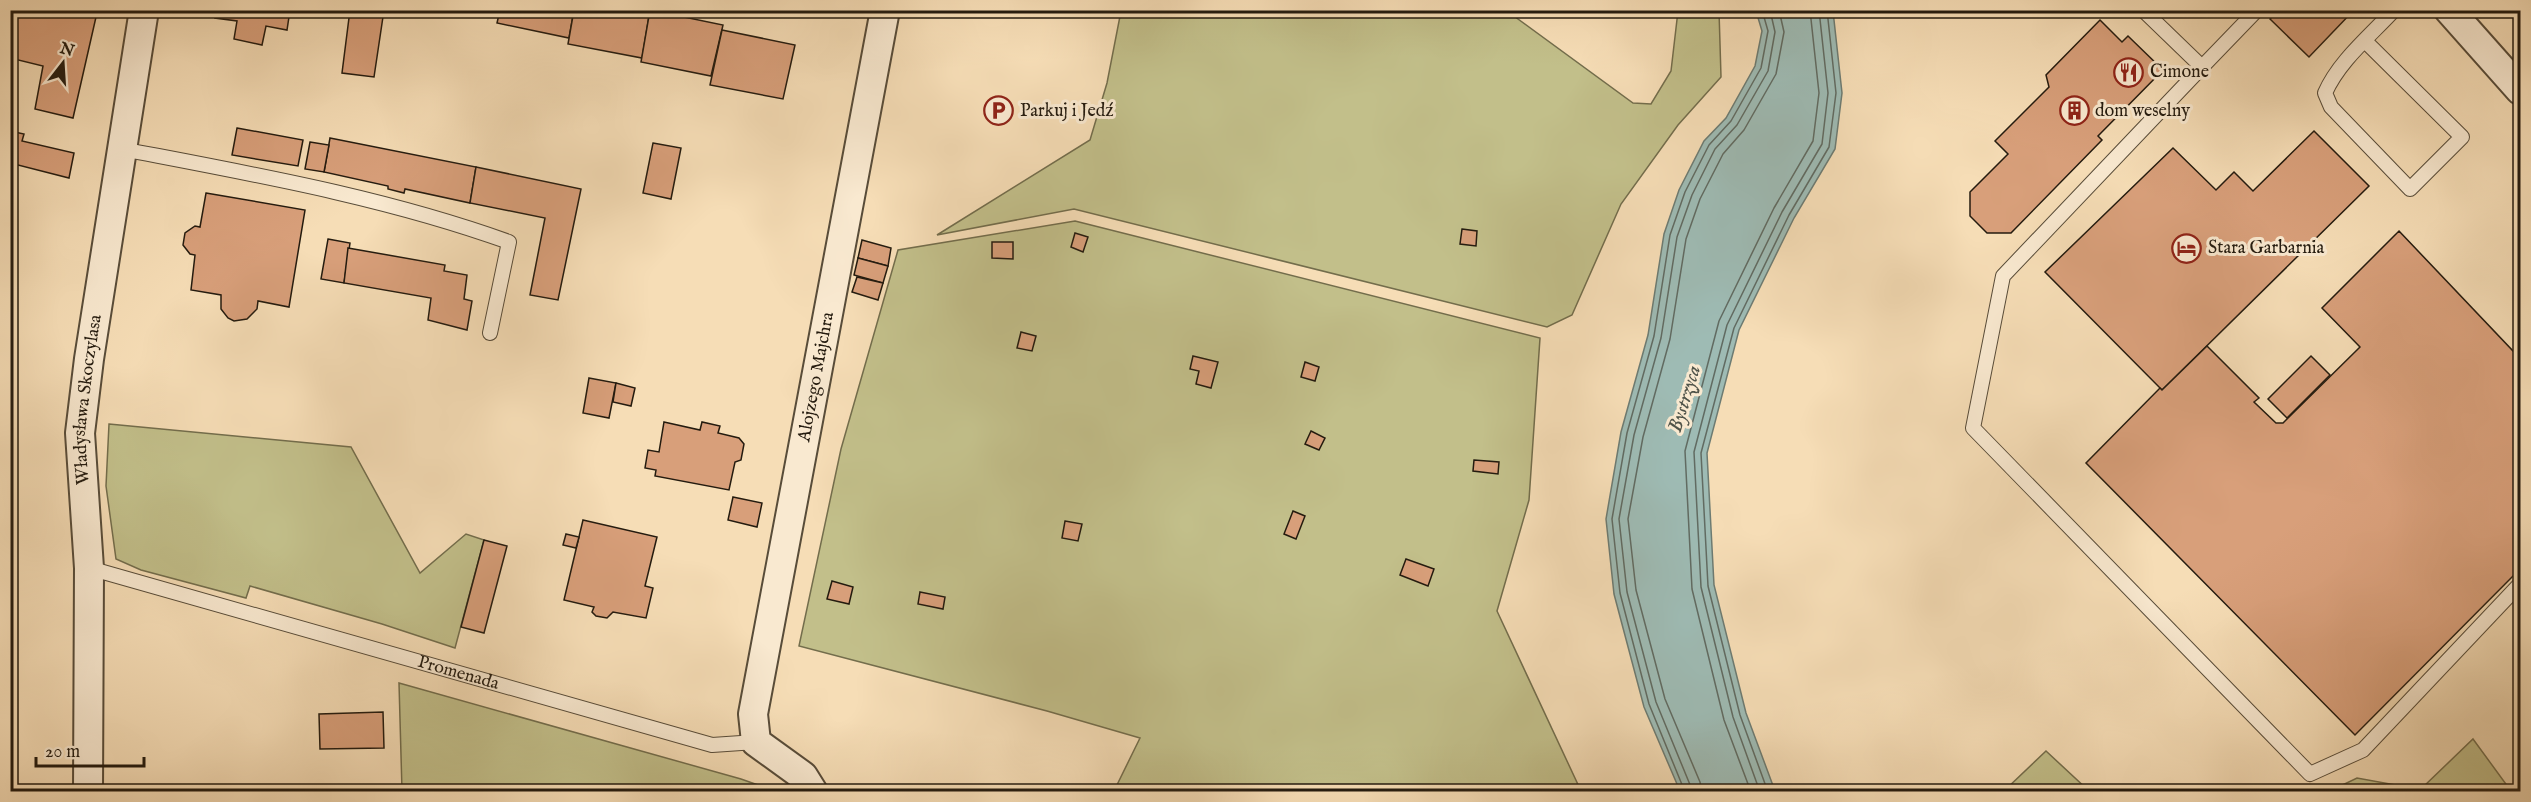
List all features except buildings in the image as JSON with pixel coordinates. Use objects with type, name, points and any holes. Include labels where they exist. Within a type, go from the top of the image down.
[{"type":"street","name":"Władysława Skoczylasa","points":[[88,792],[90,568],[80,433],[88,359],[144,10]]},
{"type":"street","name":"Alojzego Majchra","points":[[756,742],[753,714],[885,10]]},
{"type":"street","points":[[2448,10],[2520,90]]},
{"type":"street","points":[[756,742],[803,776],[813,792]]},
{"type":"lane","points":[[2143,10],[2202,67]]},
{"type":"lane","points":[[2257,10],[2002,276],[1973,428],[2310,774],[2362,750],[2520,584]]},
{"type":"lane","points":[[2365,42],[2462,137],[2410,189],[2331,107],[2325,93],[2332,77],[2394,10]]},
{"type":"lane","points":[[122,149],[313,188],[448,220],[508,242],[490,333]]},
{"type":"lane","name":"Promenada","points":[[90,568],[712,745],[756,742]]},
{"type":"shaded area","points":[[1121,11],[1507,11],[1633,103],[1651,104],[1671,71],[1678,11],[1719,11],[1721,77],[1678,125],[1621,204],[1572,315],[1547,327],[1074,209],[937,235],[1090,140],[1107,83]]},
{"type":"shaded area","points":[[1075,221],[1540,338],[1529,500],[1497,611],[1581,791],[1114,791],[1140,738],[1047,711],[799,646],[841,449],[898,250]]},
{"type":"shaded area","points":[[109,424],[351,447],[420,573],[466,534],[484,540],[455,648],[382,624],[250,586],[246,598],[141,570],[116,559],[106,486]]},
{"type":"shaded area","points":[[399,683],[741,779],[775,791],[402,791]]},
{"type":"shaded area","points":[[2473,739],[2511,791],[2330,791],[2357,778],[2412,788],[2423,787]]},
{"type":"shaded area","points":[[2046,751],[2089,791],[2004,791]]},
{"type":"water","name":"Bystrzyca","points":[[1756,11],[1833,11],[1842,93],[1835,149],[1794,218],[1739,330],[1707,453],[1714,585],[1746,713],[1775,791],[1680,791],[1644,707],[1614,594],[1606,519],[1621,432],[1648,335],[1664,234],[1679,190],[1704,141],[1726,118],[1755,66],[1762,31]]},
{"type":"place","name":"Cimone","points":[[2129,72]]},
{"type":"place","name":"Parkuj i Jedź","points":[[999,111]]},
{"type":"place","name":"dom weselny","points":[[2074,111]]},
{"type":"place","name":"Stara Garbarnia","points":[[2187,248]]}]
